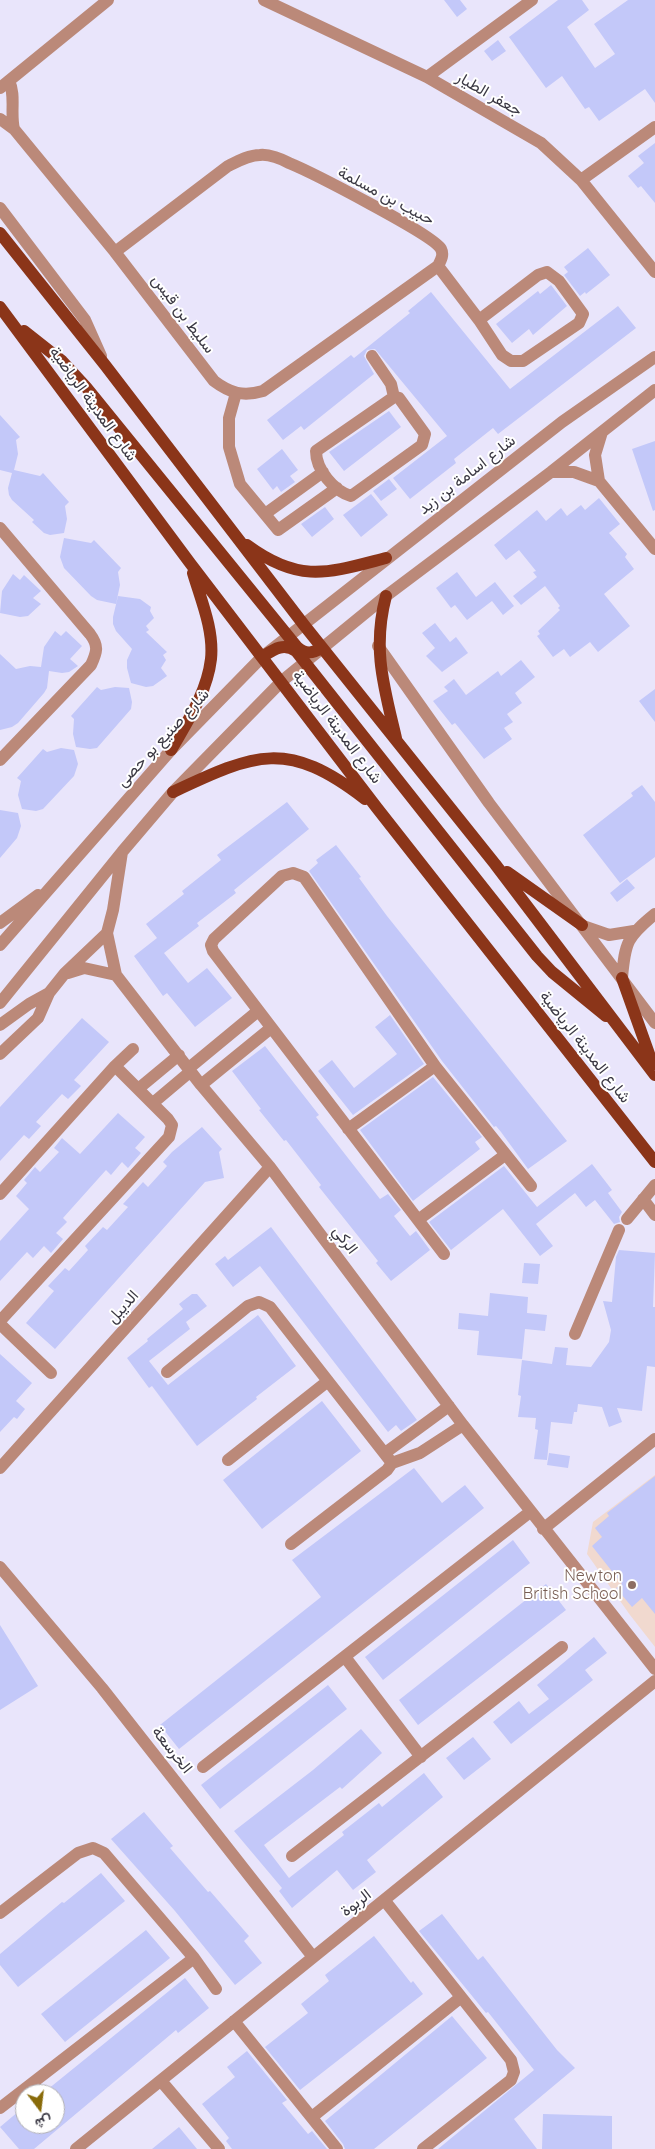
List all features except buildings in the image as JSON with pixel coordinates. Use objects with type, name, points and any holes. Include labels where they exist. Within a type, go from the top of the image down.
[{"type":"main road","name":"شارع المدينة الرياضية","points":[[0,233],[105,365],[322,648],[495,864],[655,1074]]},
{"type":"main road","name":"شارع المدينة الرياضية","points":[[0,306],[190,563],[282,681],[377,808],[655,1162]]},
{"type":"main road","points":[[14,324],[50,350],[72,371],[289,637],[304,652],[314,652],[322,648]]},
{"type":"main road","points":[[235,536],[276,564],[298,571],[334,571],[386,558]]},
{"type":"main road","points":[[171,750],[202,694],[211,659],[208,625],[190,563]]},
{"type":"main road","points":[[386,596],[379,626],[378,646],[396,740]]},
{"type":"main road","points":[[262,657],[274,650],[287,647],[296,651],[537,956],[568,986],[622,1029]]},
{"type":"main road","points":[[173,792],[242,762],[278,758],[304,762],[326,772],[377,808]]},
{"type":"main road","points":[[495,864],[582,925]]},
{"type":"main road","points":[[622,978],[655,1074]]},
{"type":"street","points":[[14,130],[11,116],[12,91],[4,84],[108,0]]},
{"type":"street","name":"جعفر الطيار","points":[[264,0],[427,77],[541,143],[581,180],[655,272]]},
{"type":"street","points":[[427,77],[532,0]]},
{"type":"street","name":"سليط بن قيس","points":[[0,119],[14,130],[115,252],[214,381],[226,390],[236,393]]},
{"type":"street","points":[[581,180],[655,127]]},
{"type":"street","name":"حبيب بن مسلمة","points":[[115,252],[228,166],[245,158],[260,154],[289,162],[434,240],[441,249],[443,257],[438,266]]},
{"type":"street","points":[[0,208],[85,320],[105,365]]},
{"type":"street","points":[[336,488],[278,530],[240,484],[229,447],[229,418],[236,393],[251,394],[263,391],[438,266],[479,320],[502,355],[511,361],[523,362],[579,323],[582,314],[559,282],[547,272],[538,275],[479,320]]},
{"type":"street","points":[[372,356],[392,384],[394,397]]},
{"type":"street","name":"شارع اسامة بن زيد","points":[[304,625],[386,558],[562,422],[655,357]]},
{"type":"street","points":[[0,1003],[173,792],[282,681],[386,596],[551,472],[655,390]]},
{"type":"street","points":[[394,397],[399,398],[425,434],[422,445],[351,496],[341,493],[316,460],[316,451],[394,397]]},
{"type":"street","points":[[602,432],[595,455],[599,481],[655,550]]},
{"type":"street","points":[[265,514],[324,472]]},
{"type":"street","points":[[551,472],[574,472],[599,481]]},
{"type":"street","points":[[0,528],[4,543],[90,634],[96,642],[98,652],[91,665],[0,760]]},
{"type":"street","name":"شارع صنيع بو حصى","points":[[0,945],[171,750],[262,657],[304,625]]},
{"type":"street","points":[[378,646],[490,804],[655,1023]]},
{"type":"street","points":[[0,1054],[38,1018],[49,993],[107,932],[113,910],[122,852]]},
{"type":"street","points":[[444,1254],[213,951],[211,945],[282,876],[293,874],[304,877],[435,1066],[531,1186]]},
{"type":"street","name":"شارع صنيع بو حصى","points":[[0,923],[56,882]]},
{"type":"street","points":[[622,978],[624,952],[634,931],[655,914]]},
{"type":"street","points":[[582,925],[609,935],[634,931]]},
{"type":"street","name":"الركي","points":[[107,932],[116,975],[201,1084],[270,1167],[463,1425],[655,1669]]},
{"type":"street","points":[[66,973],[84,968],[116,975]]},
{"type":"street","points":[[0,1025],[29,1004],[49,993]]},
{"type":"street","points":[[153,1103],[258,1011]]},
{"type":"street","points":[[201,1084],[271,1028]]},
{"type":"street","points":[[0,1194],[115,1066],[133,1049]]},
{"type":"street","points":[[138,1089],[179,1055]]},
{"type":"street","points":[[51,1373],[0,1323],[169,1137],[172,1126],[168,1118],[115,1066]]},
{"type":"street","points":[[348,1129],[435,1066]]},
{"type":"street","points":[[418,1220],[505,1155]]},
{"type":"street","name":"الديبل","points":[[0,1468],[270,1167]]},
{"type":"street","points":[[627,1219],[655,1185]]},
{"type":"street","points":[[643,1199],[655,1215]]},
{"type":"street","points":[[575,1334],[619,1230]]},
{"type":"street","points":[[167,1372],[248,1306],[259,1302],[270,1307],[388,1458],[387,1470],[291,1544]]},
{"type":"street","points":[[228,1460],[328,1381]]},
{"type":"street","points":[[388,1458],[449,1406]]},
{"type":"street","points":[[388,1458],[420,1453],[463,1425]]},
{"type":"street","points":[[543,1529],[655,1440]]},
{"type":"street","points":[[203,1767],[530,1512]]},
{"type":"street","name":"الخرسعة","points":[[0,1567],[102,1688],[313,1957]]},
{"type":"street","points":[[292,1856],[562,1647]]},
{"type":"street","points":[[345,1656],[421,1757]]},
{"type":"street","name":"الربوة","points":[[76,2149],[162,2082],[313,1957],[385,1901],[655,1681]]},
{"type":"street","points":[[0,1913],[78,1853],[92,1848],[104,1853],[194,1958],[216,1989]]},
{"type":"street","points":[[385,1901],[511,2060],[514,2072],[511,2080],[423,2149]]},
{"type":"street","points":[[0,2108],[194,1958]]},
{"type":"street","points":[[312,2117],[460,1998]]},
{"type":"street","points":[[234,2022],[337,2149]]},
{"type":"street","points":[[162,2082],[219,2149]]},
{"type":"shaded area","name":"Newton British School","points":[[655,1475],[655,1647],[587,1554],[593,1522]]},
{"type":"place","name":"Newton British School","points":[[632,1585]]}]
